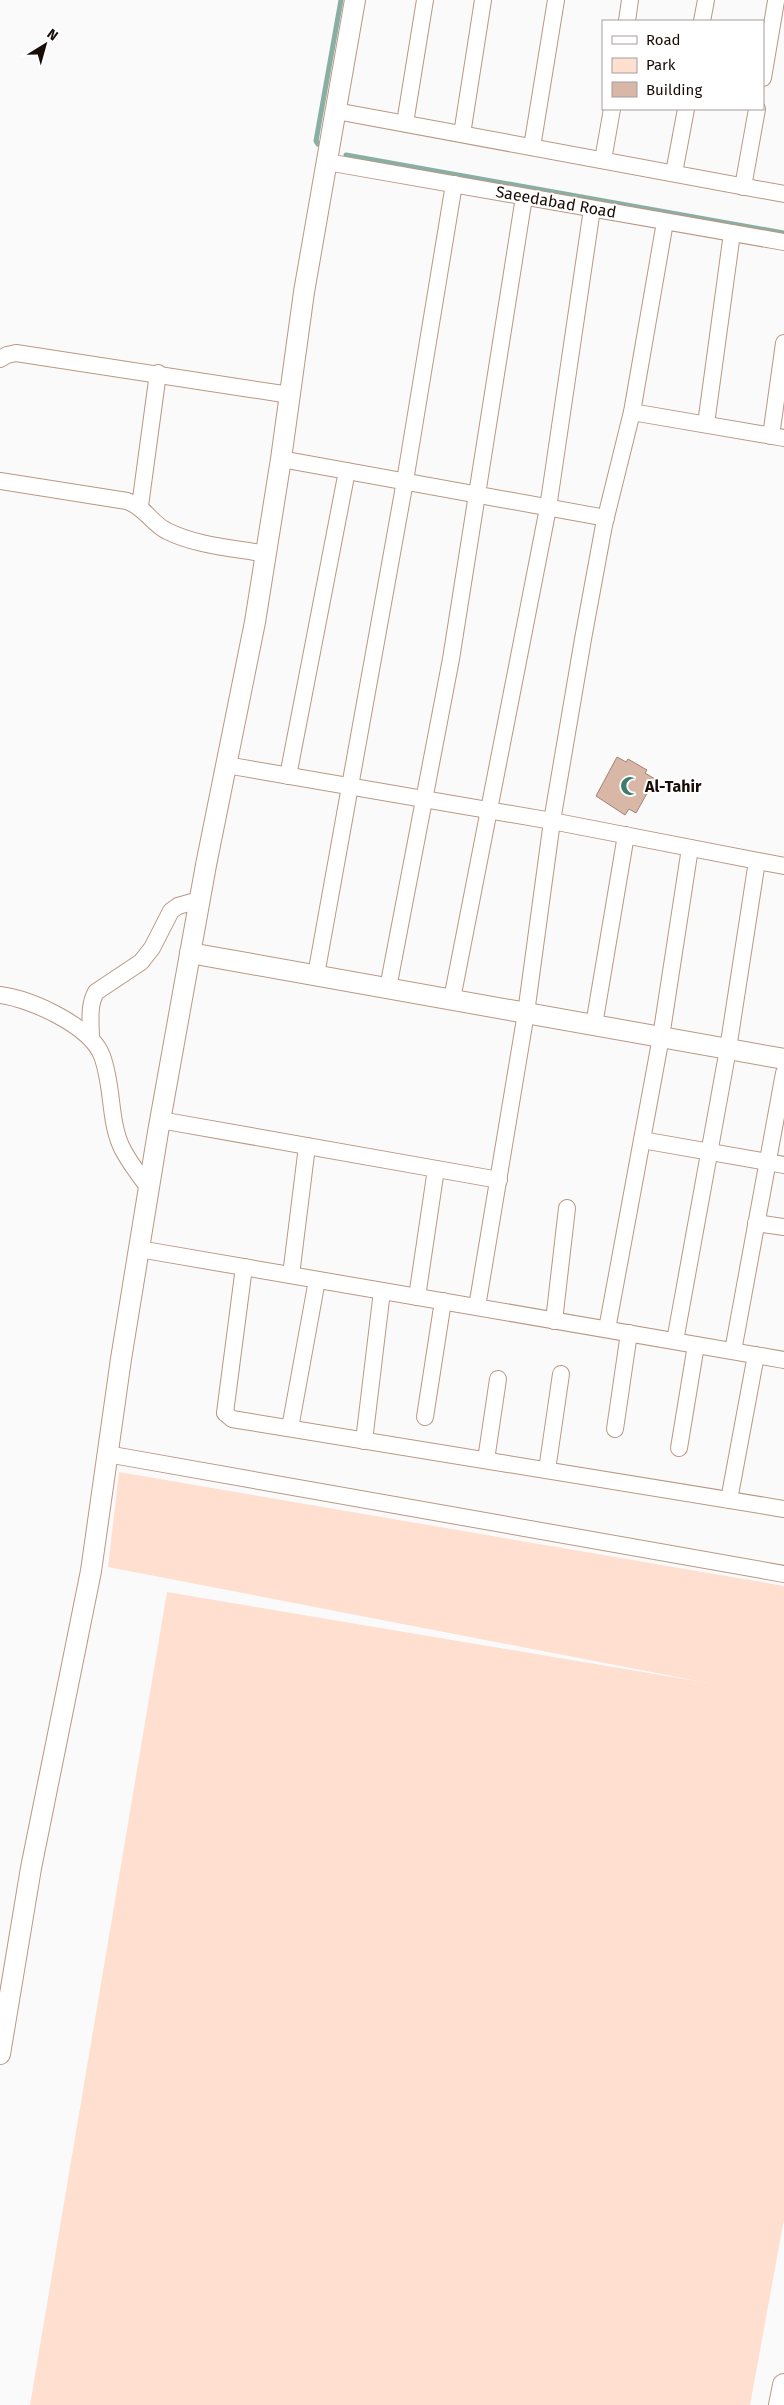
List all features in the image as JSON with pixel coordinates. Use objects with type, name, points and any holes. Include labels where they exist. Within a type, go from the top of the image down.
[{"type":"main road","points":[[780,2405],[784,2385]]},
{"type":"street","points":[[0,2054],[31,1868],[91,1571],[148,1188],[199,900],[255,622],[281,459],[304,292],[355,0]]},
{"type":"street","points":[[405,124],[425,0]]},
{"type":"street","points":[[462,134],[483,0]]},
{"type":"street","points":[[532,147],[556,0]]},
{"type":"street","points":[[627,20],[630,0]]},
{"type":"street","points":[[702,20],[706,0]]},
{"type":"street","points":[[764,72],[776,1]]},
{"type":"street","points":[[336,110],[784,194]]},
{"type":"street","points":[[603,160],[612,110]]},
{"type":"street","points":[[674,173],[686,110]]},
{"type":"street","points":[[744,187],[757,110]]},
{"type":"street","name":"Saeedabad Road","points":[[327,162],[784,242]]},
{"type":"street","points":[[316,975],[405,481],[454,184]]},
{"type":"street","points":[[388,988],[451,659],[475,494],[524,196]]},
{"type":"street","points":[[452,1000],[548,508],[592,209]]},
{"type":"street","points":[[477,1308],[526,1013],[552,820],[582,639],[606,518],[632,412],[666,222]]},
{"type":"street","points":[[706,424],[732,233]]},
{"type":"street","points":[[632,412],[777,437],[784,343]]},
{"type":"street","points":[[0,359],[16,353],[290,394]]},
{"type":"street","points":[[140,506],[158,373]]},
{"type":"street","points":[[281,459],[606,518]]},
{"type":"street","points":[[288,776],[347,471]]},
{"type":"street","points":[[0,481],[128,501],[140,506],[164,530],[182,538],[266,554]]},
{"type":"street","points":[[226,765],[552,820],[784,866]]},
{"type":"street","points":[[594,1025],[626,835]]},
{"type":"street","points":[[607,1329],[661,1037],[690,848]]},
{"type":"street","points":[[675,1341],[728,1049],[756,861]]},
{"type":"street","points":[[91,1039],[90,1009],[96,992],[141,962],[152,948],[171,911],[178,906],[199,900]]},
{"type":"street","points":[[190,952],[784,1059]]},
{"type":"street","points":[[0,995],[32,1003],[60,1018],[91,1039],[102,1056],[121,1146],[148,1188]]},
{"type":"street","points":[[733,1351],[784,1073]]},
{"type":"street","points":[[160,1120],[499,1180]]},
{"type":"street","points":[[642,1140],[784,1165]]},
{"type":"street","points":[[291,1275],[307,1146]]},
{"type":"street","points":[[417,1297],[436,1169]]},
{"type":"street","points":[[554,1320],[567,1208]]},
{"type":"street","points":[[756,1223],[784,1227]]},
{"type":"street","points":[[139,1249],[784,1360]]},
{"type":"street","points":[[244,1268],[224,1414],[232,1419],[784,1509]]},
{"type":"street","points":[[290,1428],[317,1280]]},
{"type":"street","points":[[364,1440],[382,1291]]},
{"type":"street","points":[[424,1417],[443,1302]]},
{"type":"street","points":[[615,1429],[629,1333]]},
{"type":"street","points":[[679,1448],[696,1345]]},
{"type":"street","points":[[729,1500],[756,1355]]},
{"type":"street","points":[[547,1470],[561,1374]]},
{"type":"street","points":[[486,1460],[498,1379]]},
{"type":"street","points":[[108,1454],[784,1574]]},
{"type":"green space","points":[[119,1472],[784,1586],[784,2219],[750,2405],[30,2405],[167,1592],[708,1683],[108,1567]]},
{"type":"building","points":[[617,757],[626,762],[628,759],[647,770],[645,773],[655,779],[636,813],[629,809],[625,815],[596,796]]},
{"type":"waterway","points":[[318,144],[316,141],[341,0]]},
{"type":"waterway","points":[[346,155],[784,233]]},
{"type":"place","name":"Al-Tahir","points":[[630,786]]}]
